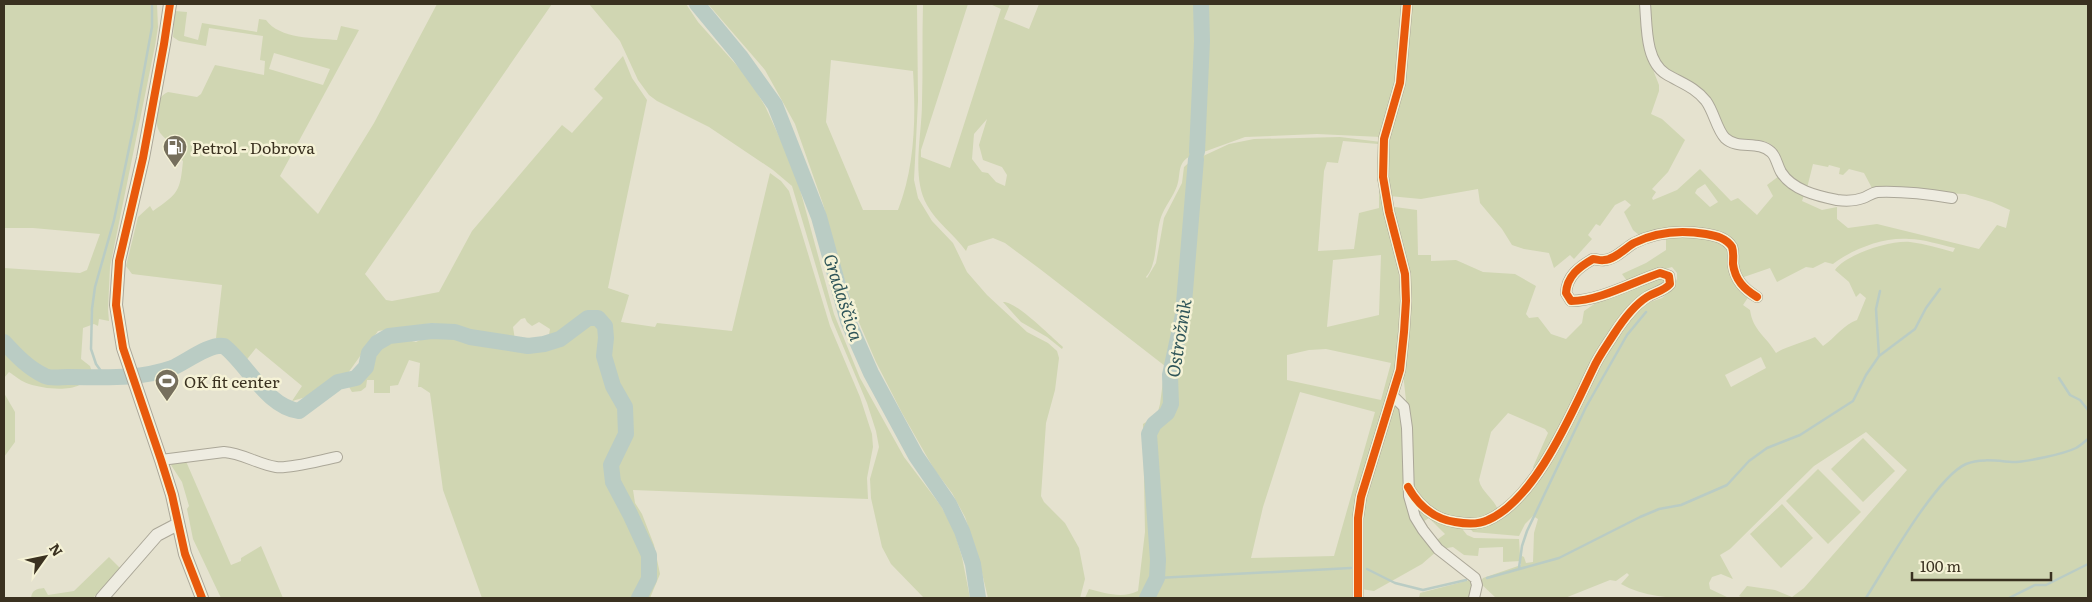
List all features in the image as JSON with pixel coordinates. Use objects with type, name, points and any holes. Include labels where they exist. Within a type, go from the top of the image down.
[{"type":"street","points":[[170,4],[143,158],[117,278],[116,305],[119,329],[128,364],[161,460],[190,571],[202,598]]},
{"type":"street","points":[[1358,598],[1358,518],[1361,497],[1365,478],[1400,370],[1406,300],[1405,274],[1389,212],[1383,177],[1384,139],[1400,83],[1407,4]]},
{"type":"street","points":[[1645,4],[1649,46],[1655,62],[1664,73],[1694,89],[1714,113],[1725,138],[1737,144],[1762,146],[1773,153],[1780,170],[1792,184],[1812,193],[1838,200],[1862,198],[1874,192],[1932,194],[1952,198]]},
{"type":"street","points":[[1408,486],[1420,504],[1438,517],[1458,523],[1478,524],[1488,521],[1502,512],[1536,476],[1581,396],[1594,367],[1615,333],[1638,304],[1652,294],[1667,288],[1670,284],[1669,276],[1660,273],[1604,294],[1571,301],[1566,293],[1570,278],[1593,259],[1610,259],[1640,240],[1664,234],[1691,232],[1716,236],[1725,239],[1732,247],[1733,263],[1737,278],[1744,288],[1757,297]]},
{"type":"street","points":[[1393,396],[1404,407],[1407,428],[1408,486],[1411,504],[1423,530],[1438,549],[1475,578],[1477,585],[1474,598]]},
{"type":"street","points":[[161,460],[233,452],[256,462],[277,467],[337,457]]},
{"type":"street","points":[[102,598],[157,535],[178,524]]},
{"type":"green space","points":[[4,4],[157,4],[158,27],[155,46],[110,267],[109,321],[99,319],[98,326],[94,324],[83,328],[81,359],[90,366],[92,372],[82,384],[74,387],[55,389],[37,386],[24,382],[9,372],[4,378],[4,268],[80,273],[87,270],[100,234],[33,228],[4,228]]},
{"type":"green space","points":[[437,4],[552,4],[365,274],[386,300],[392,301],[439,292],[472,231],[562,125],[572,133],[603,98],[594,89],[623,56],[632,78],[647,100],[608,288],[629,295],[621,322],[655,327],[657,323],[732,331],[770,173],[781,181],[789,191],[830,326],[860,397],[872,434],[873,447],[867,478],[868,499],[633,490],[635,503],[642,514],[654,545],[660,574],[650,598],[482,598],[443,490],[430,393],[418,387],[420,363],[409,360],[398,385],[390,386],[390,393],[374,393],[374,380],[367,380],[366,387],[361,391],[352,392],[348,385],[362,377],[369,368],[370,358],[388,340],[398,338],[416,342],[426,337],[450,334],[453,328],[433,323],[378,331],[348,373],[339,374],[306,397],[292,401],[302,386],[256,348],[244,363],[227,340],[216,338],[222,285],[132,274],[126,266],[138,217],[150,206],[153,211],[168,200],[177,190],[181,179],[183,161],[178,156],[179,149],[167,141],[158,130],[156,111],[160,99],[168,92],[197,97],[201,94],[215,65],[264,75],[265,61],[260,60],[263,36],[209,28],[206,46],[179,41],[173,37],[175,11],[187,12],[184,36],[198,40],[202,23],[257,32],[259,19],[266,20],[280,31],[309,38],[337,40],[341,26],[359,30],[280,176],[318,214],[374,123]],"holes":[[[274,53],[330,69],[323,85],[269,69]],[[525,318],[532,326],[539,322],[550,329],[549,335],[541,340],[515,340],[513,327],[521,319]]]},
{"type":"green space","points":[[589,4],[686,4],[698,22],[748,78],[765,106],[795,171],[834,314],[860,378],[904,457],[941,506],[954,530],[962,557],[970,598],[924,598],[891,564],[882,547],[871,498],[870,479],[879,447],[876,431],[867,403],[832,320],[792,186],[773,170],[709,127],[657,101],[649,95],[638,80],[620,41]]},
{"type":"green space","points":[[708,4],[917,4],[918,101],[914,180],[918,198],[932,221],[953,243],[967,272],[987,295],[1027,332],[1048,343],[1057,351],[1059,358],[1055,390],[1046,423],[1041,496],[1044,502],[1065,523],[1079,548],[1085,579],[1080,598],[988,598],[977,552],[965,517],[952,493],[934,469],[902,413],[876,362],[855,313],[823,204],[795,124],[765,70]],"holes":[[[831,60],[913,71],[913,142],[904,194],[898,210],[863,210],[826,122]]]},
{"type":"green space","points":[[923,4],[968,4],[921,150],[921,157],[950,168],[1001,9],[990,4],[1010,4],[1004,19],[1029,29],[1039,4],[1404,4],[1396,86],[1381,137],[1317,134],[1245,137],[1187,158],[1182,164],[1177,186],[1161,217],[1153,265],[1146,277],[1156,263],[1164,218],[1182,183],[1184,167],[1194,158],[1201,157],[1229,144],[1254,139],[1340,137],[1381,142],[1404,298],[1396,370],[1359,487],[1355,598],[1085,598],[1089,589],[1120,595],[1138,591],[1145,532],[1143,424],[1157,415],[1165,366],[1005,243],[993,238],[968,246],[966,251],[931,211],[922,194],[918,169],[922,103]],"holes":[[[987,119],[979,145],[983,160],[1002,167],[1007,175],[1005,186],[996,182],[988,173],[982,172],[972,159],[974,134]],[[1343,141],[1378,144],[1377,179],[1379,186],[1379,208],[1359,213],[1354,249],[1318,251],[1324,171],[1327,162],[1338,163]],[[1381,255],[1379,315],[1327,327],[1333,260]],[[1326,349],[1391,363],[1381,400],[1287,380],[1287,355],[1309,350]],[[1300,392],[1375,412],[1334,556],[1251,558],[1263,507]]]},
{"type":"green space","points":[[1410,4],[1642,4],[1646,47],[1659,85],[1659,91],[1651,114],[1662,119],[1685,140],[1668,172],[1652,189],[1656,192],[1652,198],[1653,200],[1677,190],[1700,169],[1731,201],[1738,198],[1757,215],[1773,196],[1767,185],[1779,176],[1785,184],[1805,192],[1802,201],[1822,210],[1837,207],[1837,219],[1848,228],[1877,224],[1979,249],[1997,225],[2006,228],[2010,210],[1992,202],[1965,194],[1873,190],[1864,173],[1849,169],[1843,175],[1839,174],[1840,168],[1829,165],[1828,167],[1813,164],[1807,188],[1790,178],[1783,168],[1778,152],[1773,146],[1763,141],[1734,139],[1726,134],[1711,99],[1701,88],[1673,73],[1660,60],[1653,42],[1648,4],[2088,4],[2088,598],[1743,598],[1739,596],[1747,586],[1775,590],[1792,597],[1804,588],[1907,470],[1866,432],[1814,466],[1730,549],[1720,555],[1733,579],[1721,574],[1712,577],[1709,583],[1710,589],[1729,598],[1673,598],[1646,594],[1621,584],[1629,575],[1627,573],[1616,581],[1610,580],[1565,598],[1496,598],[1480,583],[1483,578],[1521,565],[1521,561],[1503,562],[1503,547],[1479,548],[1478,556],[1464,555],[1453,547],[1441,549],[1434,542],[1445,534],[1429,518],[1421,523],[1413,505],[1415,504],[1438,520],[1460,526],[1467,535],[1474,538],[1519,539],[1520,555],[1524,557],[1526,563],[1533,562],[1534,533],[1538,519],[1533,516],[1525,524],[1519,536],[1473,532],[1468,526],[1482,527],[1491,523],[1525,496],[1544,472],[1603,358],[1635,312],[1644,304],[1662,298],[1671,290],[1677,279],[1677,273],[1672,267],[1627,281],[1622,274],[1646,263],[1666,250],[1666,236],[1694,235],[1726,243],[1731,258],[1733,276],[1749,296],[1743,305],[1750,310],[1757,328],[1776,353],[1815,337],[1823,346],[1857,320],[1866,298],[1860,293],[1856,297],[1849,282],[1835,270],[1849,259],[1870,249],[1892,243],[1910,242],[1953,252],[1955,248],[1915,239],[1889,240],[1859,249],[1833,264],[1825,262],[1813,268],[1806,267],[1777,282],[1770,268],[1741,278],[1732,239],[1709,231],[1686,229],[1675,229],[1640,236],[1633,230],[1624,212],[1631,205],[1625,200],[1615,205],[1600,226],[1596,224],[1588,235],[1592,239],[1574,259],[1570,255],[1554,268],[1549,253],[1512,245],[1502,229],[1480,203],[1478,189],[1421,199],[1389,196],[1386,180],[1387,148],[1405,70]],"holes":[[[1705,184],[1718,202],[1710,207],[1695,193],[1697,189]],[[1761,357],[1766,368],[1731,387],[1725,375]]]},
{"type":"green space","points":[[1395,207],[1417,210],[1418,255],[1431,255],[1431,261],[1456,260],[1483,272],[1515,274],[1536,286],[1526,314],[1529,318],[1538,317],[1551,334],[1566,339],[1582,323],[1584,311],[1603,298],[1663,277],[1668,282],[1640,299],[1536,472],[1533,467],[1548,433],[1545,429],[1508,413],[1491,432],[1479,480],[1482,488],[1498,510],[1480,521],[1460,521],[1440,514],[1426,505],[1412,488],[1409,428],[1403,373],[1408,312],[1392,209]]},
{"type":"green space","points":[[1003,302],[1009,303],[1025,313],[1063,347],[1062,349],[1047,337],[1021,322]]},
{"type":"green space","points":[[4,393],[15,412],[15,442],[4,457]]},
{"type":"green space","points":[[1397,407],[1402,412],[1407,502],[1437,551],[1422,564],[1374,591],[1361,589],[1361,509],[1391,409]]},
{"type":"green space","points":[[1863,438],[1895,471],[1863,502],[1831,469]]},
{"type":"green space","points":[[185,459],[231,565],[241,561],[241,558],[261,546],[283,598],[221,598],[193,539],[187,509],[189,506],[182,482],[171,465],[174,462]]},
{"type":"green space","points":[[1818,469],[1861,512],[1828,544],[1786,501]]},
{"type":"green space","points":[[1782,504],[1813,538],[1781,568],[1750,534]]},
{"type":"green space","points":[[109,557],[120,568],[93,598],[31,598],[33,592],[41,588],[44,588],[48,595],[74,591]]},
{"type":"green space","points":[[1470,580],[1472,583],[1472,598],[1419,598],[1420,593]]},
{"type":"waterway","name":"Gradaščica","points":[[697,4],[740,56],[775,105],[819,217],[848,321],[871,373],[916,456],[949,504],[962,531],[973,564],[978,598]]},
{"type":"waterway","name":"Ostrožnik","points":[[1197,152],[1202,41],[1201,4]]},
{"type":"waterway","points":[[106,378],[96,364],[91,349],[92,309],[95,287],[114,220],[135,120],[152,27],[152,6]]},
{"type":"waterway","name":"Ostrožnik","points":[[1147,598],[1157,578],[1158,560],[1149,434],[1154,424],[1167,413],[1171,404],[1170,375],[1183,315],[1196,159]]},
{"type":"waterway","points":[[1487,578],[1559,558],[1640,517],[1659,509],[1681,505],[1727,485],[1749,461],[1767,448],[1800,435],[1853,401],[1866,375],[1879,356],[1915,329],[1926,308],[1940,289]]},
{"type":"waterway","points":[[1879,356],[1876,309],[1880,291]]},
{"type":"waterway","points":[[1519,568],[1522,546],[1527,531],[1586,407],[1627,335],[1646,312]]},
{"type":"waterway","points":[[4,342],[33,369],[45,376],[54,378],[120,377],[159,372],[172,368],[212,347],[224,346],[277,402],[299,411],[338,382],[356,378],[366,367],[369,353],[377,343],[389,336],[432,331],[455,332],[470,337],[528,346],[560,339],[588,318],[598,318],[605,326],[604,356],[613,386],[625,407],[626,434],[611,465],[613,482],[649,555],[649,579],[639,598]]},
{"type":"waterway","points":[[2059,378],[2070,395],[2080,400],[2088,410]]},
{"type":"waterway","points":[[1866,598],[1926,504],[1954,472],[1971,462],[1989,460],[2018,462],[2054,455],[2076,448],[2088,439]]},
{"type":"waterway","points":[[2009,598],[2035,585],[2046,585],[2088,564]]},
{"type":"waterway","points":[[1157,578],[1351,568]]},
{"type":"waterway","points":[[1367,569],[1395,583],[1423,590],[1466,580]]},
{"type":"cycle path","points":[[170,4],[143,158],[119,261],[116,305],[123,348],[172,495],[185,554],[202,598]]},
{"type":"cycle path","points":[[1358,598],[1358,518],[1361,497],[1400,370],[1404,332],[1405,274],[1389,212],[1383,177],[1384,139],[1400,83],[1407,4]]},
{"type":"cycle path","points":[[1408,487],[1427,510],[1440,518],[1468,524],[1488,520],[1505,509],[1522,494],[1537,475],[1563,431],[1597,360],[1621,324],[1642,301],[1670,284],[1669,276],[1660,273],[1604,295],[1571,301],[1566,293],[1571,277],[1583,265],[1593,259],[1603,260],[1612,258],[1634,243],[1660,234],[1688,232],[1714,236],[1724,239],[1730,244],[1733,253],[1734,270],[1738,279],[1748,291],[1757,297]]},
{"type":"place","name":"Petrol - Dobrova","points":[[175,168]]},
{"type":"place","name":"OK fit center","points":[[167,402]]}]
